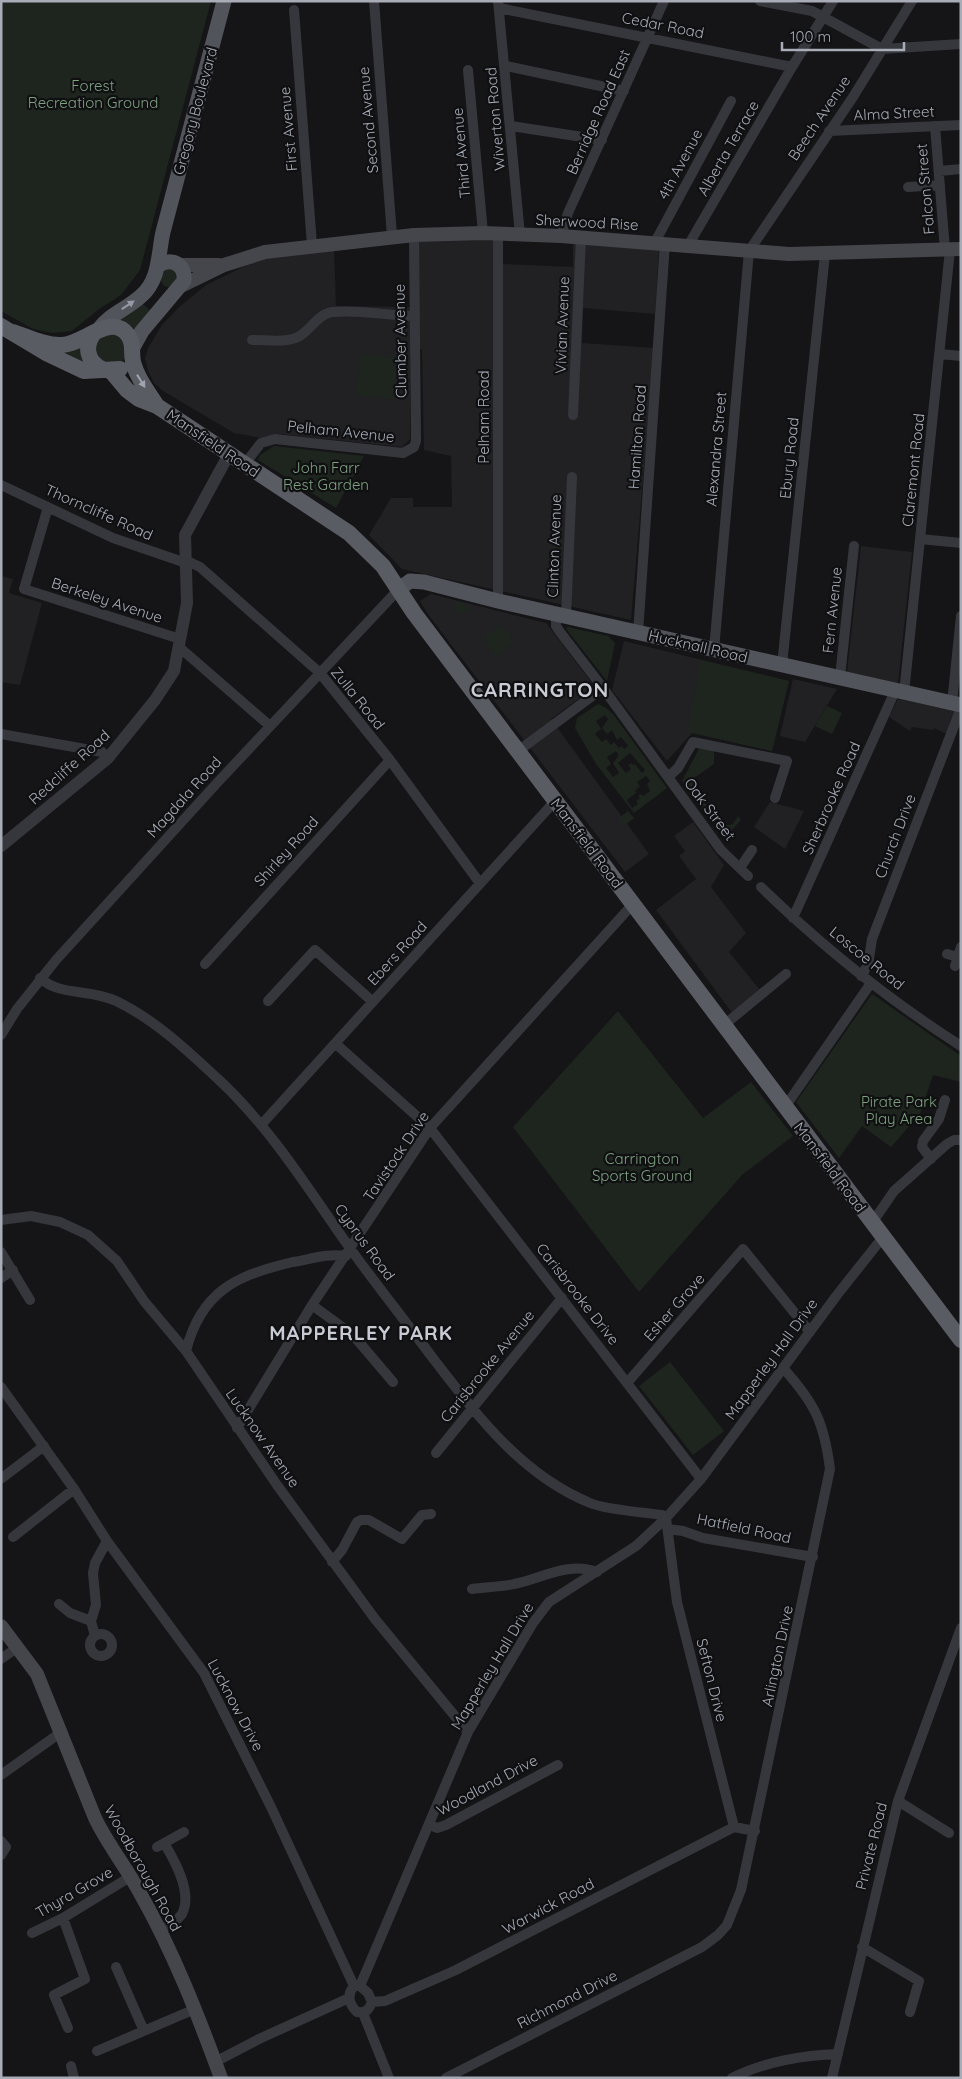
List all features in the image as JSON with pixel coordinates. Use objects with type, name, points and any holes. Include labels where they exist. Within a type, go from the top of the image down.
[{"type":"highway","name":"Mansfield Road","points":[[7,329],[59,345],[80,341],[97,331],[112,326],[122,330],[130,338],[137,374],[157,406]]},
{"type":"highway","name":"Mansfield Road","points":[[7,329],[46,353],[84,371],[106,370]]},
{"type":"highway","name":"Mansfield Road","points":[[97,331],[90,340],[88,352],[94,364],[106,370],[127,390],[140,399],[157,406],[244,465],[333,521],[365,547],[405,585],[410,608],[872,1223],[958,1330]]},
{"type":"highway","points":[[106,370],[125,366],[132,351]]},
{"type":"main road","name":"Gregory Boulevard","points":[[180,288],[185,277],[166,268],[160,245],[224,1]]},
{"type":"main road","name":"Sherwood Rise","points":[[180,288],[224,265],[265,252],[392,236],[498,233],[689,244],[749,251],[826,254],[952,250]]},
{"type":"main road","name":"Sherwood Rise","points":[[166,268],[224,265]]},
{"type":"main road","points":[[166,268],[160,289],[168,292],[180,288]]},
{"type":"main road","points":[[97,331],[110,317],[140,297],[166,268]]},
{"type":"main road","points":[[132,351],[142,331],[180,288]]},
{"type":"main road","name":"Hucknall Road","points":[[405,585],[417,591],[436,586],[958,705]]},
{"type":"main road","name":"Woodborough Road","points":[[1,1626],[37,1674],[95,1818],[106,1841],[130,1876],[159,1930],[195,2009],[221,2078]]},
{"type":"street","name":"Second Avenue","points":[[374,1],[392,236]]},
{"type":"street","name":"Berridge Road East","points":[[561,236],[568,213],[664,1]]},
{"type":"street","points":[[760,1],[812,11],[882,49],[961,44]]},
{"type":"street","name":"Alberta Terrace","points":[[689,244],[792,67],[833,1]]},
{"type":"street","name":"Beech Avenue","points":[[749,251],[853,97],[912,1]]},
{"type":"street","name":"Cedar Road","points":[[499,5],[792,67]]},
{"type":"street","name":"Wiverton Road","points":[[499,5],[520,235]]},
{"type":"street","name":"First Avenue","points":[[294,10],[312,245]]},
{"type":"street","points":[[506,66],[624,90]]},
{"type":"street","name":"Third Avenue","points":[[468,70],[483,233]]},
{"type":"street","name":"4th Avenue","points":[[660,242],[731,101]]},
{"type":"street","name":"Alma Street","points":[[829,131],[961,125]]},
{"type":"street","points":[[511,126],[602,140]]},
{"type":"street","name":"Falcon Street","points":[[935,126],[940,185],[952,250]]},
{"type":"street","points":[[939,171],[961,169]]},
{"type":"street","points":[[908,187],[940,185]]},
{"type":"street","name":"Pelham Road","points":[[498,233],[498,601]]},
{"type":"street","name":"Clumber Avenue","points":[[414,235],[416,442],[414,447]]},
{"type":"street","name":"Vivian Avenue","points":[[573,415],[581,238]]},
{"type":"street","name":"Hamilton Road","points":[[638,633],[660,242]]},
{"type":"street","name":"Claremont Road","points":[[899,692],[920,539],[952,250]]},
{"type":"street","name":"Alexandra Street","points":[[714,650],[749,251]]},
{"type":"street","name":"Ebury Road","points":[[782,665],[826,254]]},
{"type":"street","points":[[252,340],[286,340],[296,338],[320,317],[331,312],[374,312],[397,316],[414,316]]},
{"type":"street","points":[[940,354],[961,356]]},
{"type":"street","name":"Pelham Avenue","points":[[244,465],[261,443],[275,439],[403,453],[414,447]]},
{"type":"street","name":"Redcliffe Road","points":[[1,846],[108,758],[149,708],[174,671],[187,603],[184,541],[187,530],[229,454]]},
{"type":"street","name":"Clinton Avenue","points":[[561,616],[572,477]]},
{"type":"street","name":"Thorncliffe Road","points":[[1,485],[113,538],[186,561]]},
{"type":"street","name":"Berkeley Avenue","points":[[48,507],[24,589],[179,643]]},
{"type":"street","points":[[920,539],[961,543]]},
{"type":"street","name":"Fern Avenue","points":[[840,677],[854,546]]},
{"type":"street","name":"Zulla Road","points":[[186,561],[200,567],[320,673],[390,760],[479,882]]},
{"type":"street","name":"Magdala Road","points":[[1,1035],[40,978],[270,726],[405,585]]},
{"type":"street","name":"Oak Street","points":[[561,616],[556,626],[560,632],[729,858],[740,868]]},
{"type":"street","name":"Church Drive","points":[[861,976],[868,965],[872,939],[958,705],[961,616]]},
{"type":"street","points":[[179,643],[270,726]]},
{"type":"street","points":[[518,751],[603,688]]},
{"type":"street","name":"Sherbrooke Road","points":[[793,918],[899,692]]},
{"type":"street","points":[[1,734],[102,752],[108,758]]},
{"type":"street","points":[[668,777],[678,768],[693,742],[787,761],[775,798]]},
{"type":"street","name":"Shirley Road","points":[[205,964],[390,760]]},
{"type":"street","name":"Ebers Road","points":[[261,1125],[336,1044],[479,882],[555,801]]},
{"type":"street","points":[[748,876],[740,868],[752,850]]},
{"type":"street","name":"Loscoe Road","points":[[761,887],[793,918],[861,976],[961,1046]]},
{"type":"street","name":"Tavistock Drive","points":[[237,1428],[312,1305],[430,1128],[632,904]]},
{"type":"street","points":[[268,1001],[315,950],[373,1002]]},
{"type":"street","points":[[724,1025],[786,974]]},
{"type":"street","name":"Cyprus Road","points":[[40,978],[50,987],[88,992],[114,1000],[140,1015],[219,1080],[261,1125],[348,1252],[471,1408],[507,1449],[535,1472],[573,1496],[593,1505],[662,1515],[667,1523]]},
{"type":"street","points":[[785,1107],[871,983]]},
{"type":"street","name":"Carisbrooke Drive","points":[[336,1044],[430,1128],[702,1479]]},
{"type":"street","points":[[931,1159],[922,1147],[923,1141],[940,1121],[945,1100]]},
{"type":"street","points":[[872,1223],[894,1191],[907,1178],[947,1144],[960,1139]]},
{"type":"street","name":"Lucknow Avenue","points":[[1,1220],[31,1216],[60,1222],[88,1235],[117,1261],[144,1301],[186,1352],[237,1428],[332,1562],[381,1627],[468,1732]]},
{"type":"street","name":"Mapperley Hall Drive","points":[[357,1986],[430,1825],[468,1732],[532,1623],[549,1602],[636,1546],[667,1523],[883,1237]]},
{"type":"street","name":"Esher Grove","points":[[627,1384],[744,1249],[810,1332]]},
{"type":"street","points":[[1,1252],[30,1300]]},
{"type":"street","points":[[186,1352],[191,1330],[196,1322],[205,1308],[229,1284],[246,1274],[271,1267],[348,1252]]},
{"type":"street","points":[[1,1278],[13,1270]]},
{"type":"street","name":"Carisbrooke Avenue","points":[[436,1453],[562,1298]]},
{"type":"street","points":[[312,1305],[353,1335],[393,1382]]},
{"type":"street","name":"Arlington Drive","points":[[702,1947],[718,1935],[735,1909],[755,1831],[830,1469],[828,1450],[815,1408],[808,1396],[784,1369]]},
{"type":"street","name":"Lucknow Drive","points":[[1,1387],[74,1489],[107,1541],[204,1673],[357,1986],[368,1993],[372,2002]]},
{"type":"street","points":[[2,1478],[44,1446]]},
{"type":"street","points":[[13,1537],[74,1489]]},
{"type":"street","points":[[332,1562],[342,1550],[357,1522],[361,1520],[370,1520],[402,1539],[422,1515],[431,1514]]},
{"type":"street","name":"Hatfield Road","points":[[667,1523],[703,1538],[813,1558]]},
{"type":"street","name":"Sefton Drive","points":[[667,1523],[677,1602],[734,1826]]},
{"type":"street","points":[[95,1636],[91,1622],[96,1605],[93,1573],[95,1563],[107,1541]]},
{"type":"street","points":[[472,1589],[515,1584],[556,1570],[591,1570],[597,1572]]},
{"type":"street","points":[[59,1604],[70,1613],[91,1622]]},
{"type":"street","name":"Private Road","points":[[832,2078],[898,1800],[961,1628]]},
{"type":"street","points":[[1,1659],[18,1647]]},
{"type":"street","points":[[1,1775],[60,1733]]},
{"type":"street","name":"Woodland Drive","points":[[430,1825],[437,1828],[446,1825],[558,1765]]},
{"type":"street","points":[[898,1800],[948,1833]]},
{"type":"street","points":[[734,1826],[755,1831]]},
{"type":"street","name":"Warwick Road","points":[[372,2002],[385,2001],[456,1970],[734,1826]]},
{"type":"street","points":[[159,1930],[181,1915],[185,1901],[178,1869],[160,1845],[184,1832]]},
{"type":"street","name":"Thyra Grove","points":[[32,1933],[63,1918],[130,1876]]},
{"type":"street","points":[[63,1918],[86,1978],[54,1995],[68,2028]]},
{"type":"street","name":"Richmond Drive","points":[[446,2078],[702,1947]]},
{"type":"street","points":[[862,1947],[919,1982],[910,2012]]},
{"type":"street","points":[[116,1967],[144,2031]]},
{"type":"street","points":[[215,2062],[259,2039],[349,1998],[357,1986]]},
{"type":"street","points":[[349,1998],[357,2012],[369,2009],[372,2002]]},
{"type":"street","points":[[97,2051],[195,2009]]},
{"type":"street","points":[[363,2012],[389,2078]]},
{"type":"street","points":[[732,2078],[747,2070],[814,2054],[838,2054]]},
{"type":"street","points":[[70,2066],[74,2078]]},
{"type":"shaded area","points":[[462,238],[501,240],[502,264],[573,267],[573,244],[659,250],[655,314],[583,308],[582,343],[654,348],[631,620],[402,569],[369,535],[391,498],[413,498],[413,507],[452,507],[451,456],[424,450],[422,349],[410,352],[410,439],[402,447],[280,434],[261,438],[234,433],[163,391],[154,383],[148,371],[145,358],[148,348],[162,325],[178,308],[206,285],[257,260],[279,255],[334,249],[336,306],[410,307],[409,241]]},
{"type":"shaded area","points":[[861,546],[912,552],[898,683],[847,672]]},
{"type":"shaded area","points":[[1,576],[13,579],[9,593],[42,603],[20,685],[1,682]]},
{"type":"shaded area","points":[[431,594],[546,623],[595,687],[551,719],[649,854],[625,872],[427,613],[420,601]]},
{"type":"shaded area","points":[[624,641],[789,681],[772,751],[692,733],[667,761],[612,690]]},
{"type":"shaded area","points":[[793,679],[837,689],[805,742],[780,736]]},
{"type":"shaded area","points":[[898,699],[956,711],[947,734],[934,728],[933,730],[912,727],[910,731],[889,717]]},
{"type":"shaded area","points":[[770,802],[804,811],[785,849],[754,827]]},
{"type":"shaded area","points":[[693,822],[724,865],[711,887],[746,933],[729,952],[760,990],[733,1014],[656,910],[696,879],[679,856],[685,851],[674,836]]},
{"type":"green space","name":"Forest Recreation Ground","points":[[1,1],[211,1],[140,270],[121,295],[99,309],[72,331],[52,333],[33,329],[1,311]]},
{"type":"green space","points":[[168,267],[180,273],[172,288],[164,286],[160,280],[160,273]]},
{"type":"green space","points":[[143,304],[151,311],[135,331],[116,319]]},
{"type":"green space","points":[[110,331],[126,340],[125,358],[121,363],[98,361],[95,342]]},
{"type":"green space","points":[[84,344],[92,367],[53,349]]},
{"type":"green space","points":[[360,354],[399,358],[394,399],[356,395]]},
{"type":"green space","name":"John Farr Rest Garden","points":[[274,446],[364,456],[336,508],[258,460],[260,455]]},
{"type":"green space","points":[[457,601],[462,602],[468,610],[461,615],[459,611],[455,614],[452,610],[456,607],[453,604]]},
{"type":"green space","points":[[501,624],[514,642],[496,656],[483,638]]},
{"type":"green space","points":[[566,628],[608,636],[615,643],[607,681],[570,634]]},
{"type":"green space","points":[[701,660],[789,681],[772,751],[692,733],[688,729]]},
{"type":"green space","points":[[598,704],[606,708],[613,714],[667,788],[634,813],[596,764],[575,728],[577,718]],"holes":[[[605,715],[608,719],[602,728],[607,734],[612,730],[617,740],[621,737],[628,746],[624,749],[622,746],[619,748],[614,742],[611,745],[606,739],[602,742],[595,734],[601,729],[596,721]],[[616,751],[619,755],[613,763],[619,773],[613,777],[606,768],[611,764],[607,757]],[[630,753],[645,770],[642,773],[635,764],[631,763],[628,765],[631,769],[626,773],[618,763]],[[646,776],[650,781],[647,784],[650,791],[643,796],[641,794],[638,796],[640,798],[636,801],[638,804],[632,808],[627,800],[636,793],[635,791],[640,786],[637,782]]]},
{"type":"green space","points":[[827,706],[842,713],[832,734],[815,726]]},
{"type":"green space","points":[[700,747],[714,751],[714,764],[694,778],[693,787],[722,827],[732,824],[738,816],[741,820],[725,838],[682,781]]},
{"type":"green space","points":[[628,811],[634,818],[623,827],[618,819]]},
{"type":"green space","name":"Pirate Park Play Area","points":[[872,994],[961,1056],[961,1082],[933,1075],[920,1114],[891,1147],[862,1126],[839,1158],[796,1102]]},
{"type":"green space","name":"Carrington Sports Ground","points":[[618,1011],[703,1118],[751,1082],[793,1136],[742,1175],[639,1292],[513,1127]]},
{"type":"green space","points":[[670,1362],[724,1431],[693,1455],[639,1386]]},
{"type":"district","name":"CARRINGTON","points":[[540,689]]},
{"type":"district","name":"MAPPERLEY PARK","points":[[361,1332]]}]
